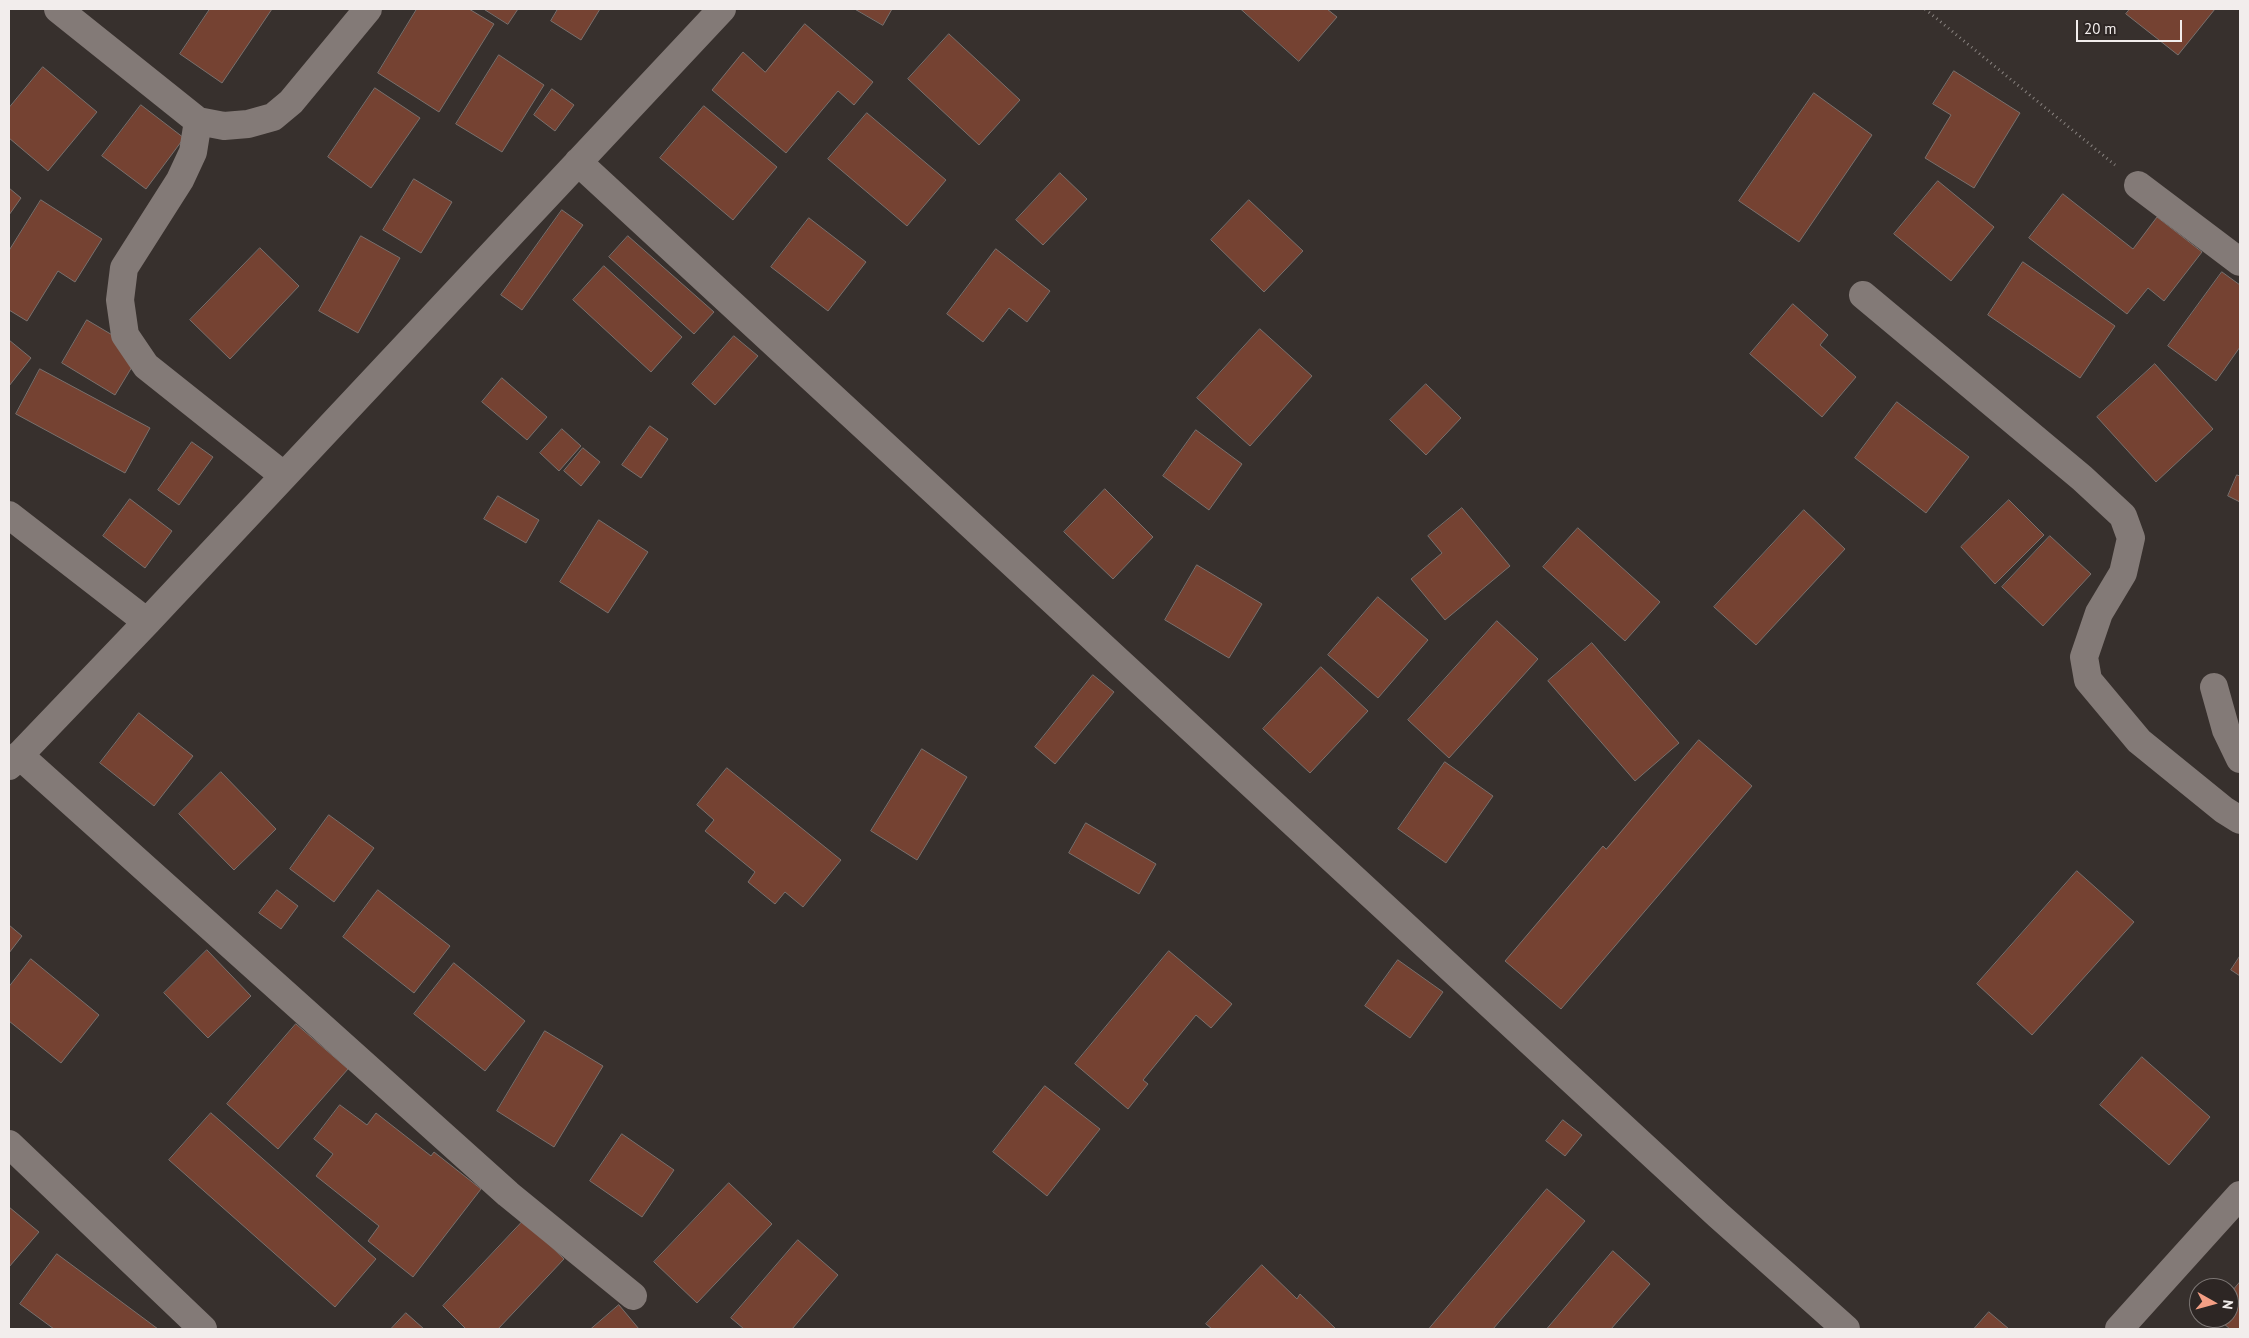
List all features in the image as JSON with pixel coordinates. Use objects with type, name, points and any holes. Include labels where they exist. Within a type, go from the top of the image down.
[{"type":"street","points":[[58,9],[198,121],[224,126],[248,124],[272,117],[291,102],[368,9]]},
{"type":"street","points":[[633,1296],[500,1187],[14,761],[147,622],[722,9]]},
{"type":"street","points":[[198,121],[193,152],[180,180],[124,268],[120,300],[125,335],[146,366],[283,475]]},
{"type":"street","points":[[578,162],[1718,1215],[1846,1329]]},
{"type":"street","points":[[2138,184],[2240,262]]},
{"type":"street","points":[[1863,294],[2082,478],[2123,516],[2131,538],[2124,573],[2099,613],[2084,657],[2088,680],[2139,741],[2224,810],[2240,820]]},
{"type":"street","points":[[9,515],[147,622]]},
{"type":"street","points":[[2214,687],[2226,730],[2240,759]]},
{"type":"street","points":[[9,1144],[203,1329]]},
{"type":"street","points":[[2119,1329],[2240,1195]]},
{"type":"path","points":[[1924,9],[2138,184]]},
{"type":"building","points":[[210,9],[272,9],[222,83],[180,54]]},
{"type":"building","points":[[417,9],[469,9],[494,24],[439,112],[378,73]]},
{"type":"building","points":[[484,9],[518,9],[508,24]]},
{"type":"building","points":[[558,9],[600,9],[581,40],[551,21]]},
{"type":"building","points":[[855,9],[892,9],[883,25]]},
{"type":"building","points":[[1241,9],[1327,9],[1337,17],[1299,61]]},
{"type":"building","points":[[2130,9],[2215,9],[2178,55],[2126,14]]},
{"type":"building","points":[[805,24],[873,82],[854,105],[838,91],[786,153],[712,90],[743,52],[765,72]]},
{"type":"building","points":[[949,34],[1020,100],[979,145],[908,79]]},
{"type":"building","points":[[499,55],[544,85],[502,152],[456,124]]},
{"type":"building","points":[[43,67],[97,112],[48,171],[9,138],[9,108]]},
{"type":"building","points":[[1954,71],[2020,113],[1974,188],[1925,158],[1951,115],[1933,104]]},
{"type":"building","points":[[375,88],[420,118],[371,188],[328,157]]},
{"type":"building","points":[[552,89],[574,105],[555,131],[534,115]]},
{"type":"building","points":[[1814,93],[1872,135],[1799,242],[1739,201]]},
{"type":"building","points":[[141,105],[184,138],[146,189],[102,156]]},
{"type":"building","points":[[704,106],[777,167],[733,220],[660,158]]},
{"type":"building","points":[[867,113],[946,180],[907,226],[828,159]]},
{"type":"building","points":[[1060,173],[1087,199],[1043,245],[1016,220]]},
{"type":"building","points":[[414,179],[452,202],[421,253],[383,230]]},
{"type":"building","points":[[1938,181],[1994,227],[1951,281],[1894,234]]},
{"type":"building","points":[[9,188],[21,198],[9,215]]},
{"type":"building","points":[[2063,194],[2133,249],[2157,217],[2202,252],[2164,301],[2148,288],[2127,314],[2029,238]]},
{"type":"building","points":[[41,200],[102,239],[75,282],[58,271],[27,321],[9,310],[9,251]]},
{"type":"building","points":[[1249,200],[1303,251],[1264,292],[1211,240]]},
{"type":"building","points":[[562,210],[583,225],[522,310],[501,295]]},
{"type":"building","points":[[809,218],[866,262],[828,311],[771,267]]},
{"type":"building","points":[[361,236],[400,258],[358,333],[319,311]]},
{"type":"building","points":[[628,236],[714,312],[694,334],[609,257]]},
{"type":"building","points":[[260,248],[299,286],[230,359],[190,320]]},
{"type":"building","points":[[996,249],[1050,291],[1027,322],[1009,308],[983,342],[947,314]]},
{"type":"building","points":[[2023,262],[2115,326],[2080,378],[1988,315]]},
{"type":"building","points":[[604,266],[682,337],[651,372],[573,300]]},
{"type":"building","points":[[2222,272],[2240,285],[2240,347],[2216,381],[2168,346]]},
{"type":"building","points":[[1793,304],[1828,335],[1820,345],[1856,377],[1822,417],[1750,354]]},
{"type":"building","points":[[87,320],[141,352],[115,395],[62,363]]},
{"type":"building","points":[[1260,329],[1312,376],[1250,446],[1197,398]]},
{"type":"building","points":[[734,336],[758,356],[715,405],[692,384]]},
{"type":"building","points":[[9,340],[31,358],[9,386]]},
{"type":"building","points":[[2155,364],[2213,429],[2156,482],[2097,417]]},
{"type":"building","points":[[40,369],[150,428],[125,473],[16,414]]},
{"type":"building","points":[[502,378],[547,417],[527,440],[482,402]]},
{"type":"building","points":[[1426,384],[1461,418],[1426,455],[1390,420]]},
{"type":"building","points":[[1897,402],[1969,457],[1926,513],[1855,458]]},
{"type":"building","points":[[650,426],[668,439],[641,478],[622,465]]},
{"type":"building","points":[[562,429],[581,446],[559,471],[540,453]]},
{"type":"building","points":[[1196,430],[1242,464],[1209,510],[1163,476]]},
{"type":"building","points":[[192,442],[213,457],[179,505],[158,490]]},
{"type":"building","points":[[583,448],[600,462],[581,486],[564,471]]},
{"type":"building","points":[[2237,475],[2240,476],[2240,502],[2228,496]]},
{"type":"building","points":[[1105,489],[1153,537],[1113,579],[1064,532]]},
{"type":"building","points":[[498,496],[539,520],[526,543],[484,519]]},
{"type":"building","points":[[130,499],[172,531],[145,568],[103,536]]},
{"type":"building","points":[[2009,500],[2044,535],[1995,584],[1961,547]]},
{"type":"building","points":[[1462,508],[1510,566],[1445,620],[1411,579],[1442,553],[1428,536]]},
{"type":"building","points":[[1804,510],[1845,549],[1756,645],[1714,607]]},
{"type":"building","points":[[599,520],[648,552],[608,613],[560,582]]},
{"type":"building","points":[[1578,528],[1660,602],[1625,641],[1543,567]]},
{"type":"building","points":[[2050,536],[2091,574],[2043,626],[2002,587]]},
{"type":"building","points":[[1197,565],[1262,604],[1229,658],[1165,620]]},
{"type":"building","points":[[1378,597],[1428,640],[1378,698],[1328,655]]},
{"type":"building","points":[[1497,621],[1538,659],[1449,758],[1408,720]]},
{"type":"building","points":[[1592,643],[1679,743],[1635,781],[1548,681]]},
{"type":"building","points":[[1321,667],[1368,711],[1310,773],[1263,729]]},
{"type":"building","points":[[1093,675],[1114,692],[1055,764],[1035,747]]},
{"type":"building","points":[[139,713],[193,756],[154,806],[100,763]]},
{"type":"building","points":[[1699,740],[1752,786],[1561,1009],[1505,961],[1603,846],[1606,849]]},
{"type":"building","points":[[922,749],[967,777],[917,860],[871,831]]},
{"type":"building","points":[[1445,762],[1493,796],[1446,863],[1398,829]]},
{"type":"building","points":[[727,768],[841,860],[803,907],[785,892],[775,904],[748,882],[755,872],[705,831],[714,820],[697,805]]},
{"type":"building","points":[[221,772],[276,829],[234,870],[179,814]]},
{"type":"building","points":[[329,815],[374,848],[334,902],[290,869]]},
{"type":"building","points":[[1086,823],[1156,864],[1139,894],[1069,853]]},
{"type":"building","points":[[2077,871],[2134,922],[2032,1035],[1977,984]]},
{"type":"building","points":[[277,890],[298,906],[281,929],[259,913]]},
{"type":"building","points":[[378,890],[450,946],[414,993],[343,937]]},
{"type":"building","points":[[9,925],[22,936],[9,953]]},
{"type":"building","points":[[207,950],[251,996],[208,1038],[164,993]]},
{"type":"building","points":[[1169,951],[1232,1004],[1211,1028],[1196,1015],[1143,1080],[1148,1084],[1128,1109],[1075,1064]]},
{"type":"building","points":[[2240,956],[2240,976],[2231,970]]},
{"type":"building","points":[[31,959],[99,1015],[61,1063],[9,1021],[9,987]]},
{"type":"building","points":[[1398,960],[1443,992],[1410,1038],[1365,1006]]},
{"type":"building","points":[[454,963],[525,1021],[485,1071],[414,1014]]},
{"type":"building","points":[[296,1024],[348,1069],[278,1149],[227,1104]]},
{"type":"building","points":[[545,1031],[603,1066],[554,1147],[497,1111]]},
{"type":"building","points":[[2142,1057],[2210,1117],[2169,1165],[2100,1105]]},
{"type":"building","points":[[1045,1086],[1100,1129],[1047,1196],[993,1152]]},
{"type":"building","points":[[340,1105],[367,1125],[376,1113],[431,1156],[434,1152],[481,1189],[413,1277],[368,1241],[379,1226],[316,1176],[333,1154],[314,1139]]},
{"type":"building","points":[[211,1113],[376,1259],[335,1307],[169,1160]]},
{"type":"building","points":[[1563,1120],[1582,1135],[1565,1156],[1546,1141]]},
{"type":"building","points":[[622,1134],[674,1170],[642,1217],[590,1181]]},
{"type":"building","points":[[729,1183],[772,1224],[697,1303],[654,1262]]},
{"type":"building","points":[[1547,1189],[1585,1221],[1493,1329],[1429,1329]]},
{"type":"building","points":[[9,1207],[39,1232],[9,1267]]},
{"type":"building","points":[[524,1220],[564,1259],[498,1329],[466,1329],[443,1306]]},
{"type":"building","points":[[798,1240],[838,1275],[792,1329],[744,1329],[731,1318]]},
{"type":"building","points":[[1613,1251],[1650,1284],[1611,1329],[1547,1329]]},
{"type":"building","points":[[57,1254],[158,1329],[54,1329],[20,1304]]},
{"type":"building","points":[[1262,1265],[1297,1299],[1300,1294],[1336,1329],[1212,1329],[1206,1324]]},
{"type":"building","points":[[2240,1282],[2240,1329],[2230,1329],[2229,1328],[2239,1328]]},
{"type":"building","points":[[619,1305],[639,1329],[591,1329]]},
{"type":"building","points":[[1989,1312],[2009,1329],[1974,1329]]},
{"type":"building","points":[[406,1313],[424,1329],[391,1329]]}]
